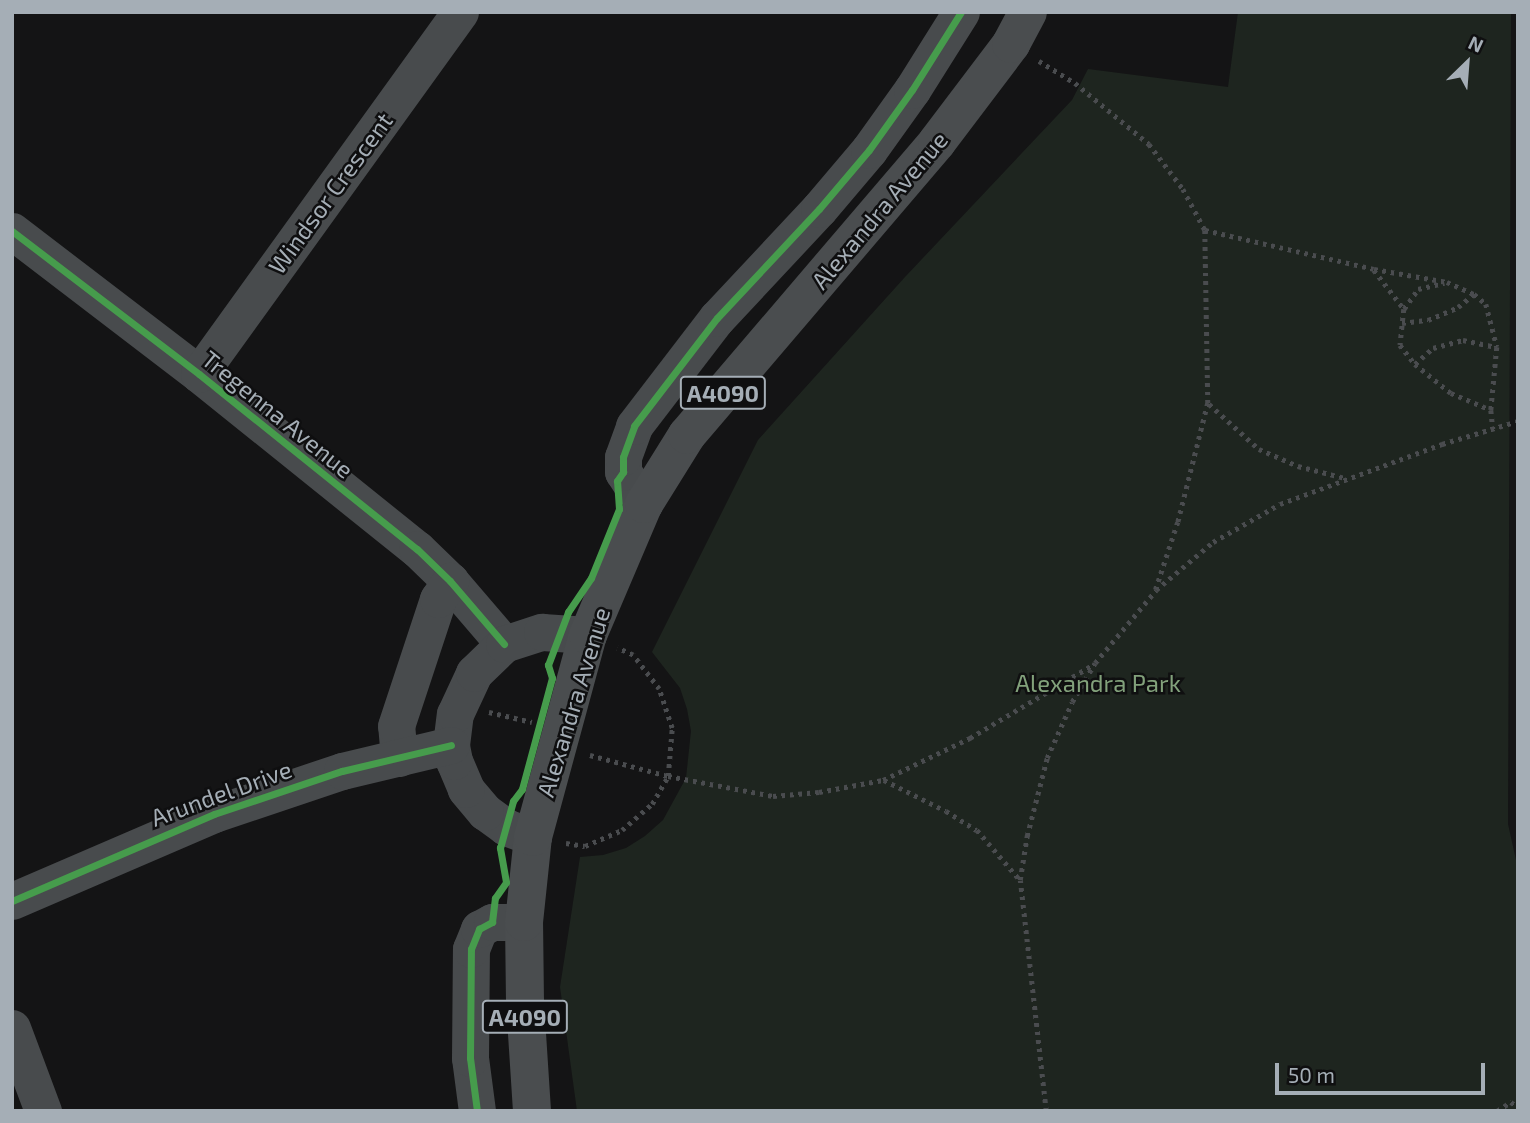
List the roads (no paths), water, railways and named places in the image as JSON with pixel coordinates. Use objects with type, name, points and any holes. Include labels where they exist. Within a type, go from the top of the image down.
[{"type":"main road","name":"Alexandra Avenue","points":[[532,1111],[525,1015],[524,922],[533,837],[587,635],[644,504],[687,435],[937,142],[1020,28]]},
{"type":"street","name":"Windsor Crescent","points":[[199,374],[460,12]]},
{"type":"street","points":[[644,504],[623,472],[624,457],[634,426],[717,318],[819,209],[869,150],[912,90],[961,12]]},
{"type":"street","name":"Tregenna Avenue","points":[[12,231],[199,374],[417,549],[450,581],[504,644]]},
{"type":"street","points":[[399,758],[397,726],[438,599],[450,581]]},
{"type":"street","points":[[533,837],[506,827],[485,812],[466,789],[454,761],[452,745],[458,705],[474,673],[504,644],[542,632],[587,635]]},
{"type":"street","name":"Arundel Drive","points":[[12,901],[214,814],[333,774],[452,745]]},
{"type":"street","points":[[477,1111],[470,1058],[471,949],[480,929],[486,925],[492,922],[524,922]]},
{"type":"street","points":[[12,1028],[43,1111]]},
{"type":"park label","name":"Alexandra Park","points":[[1098,683]]}]
